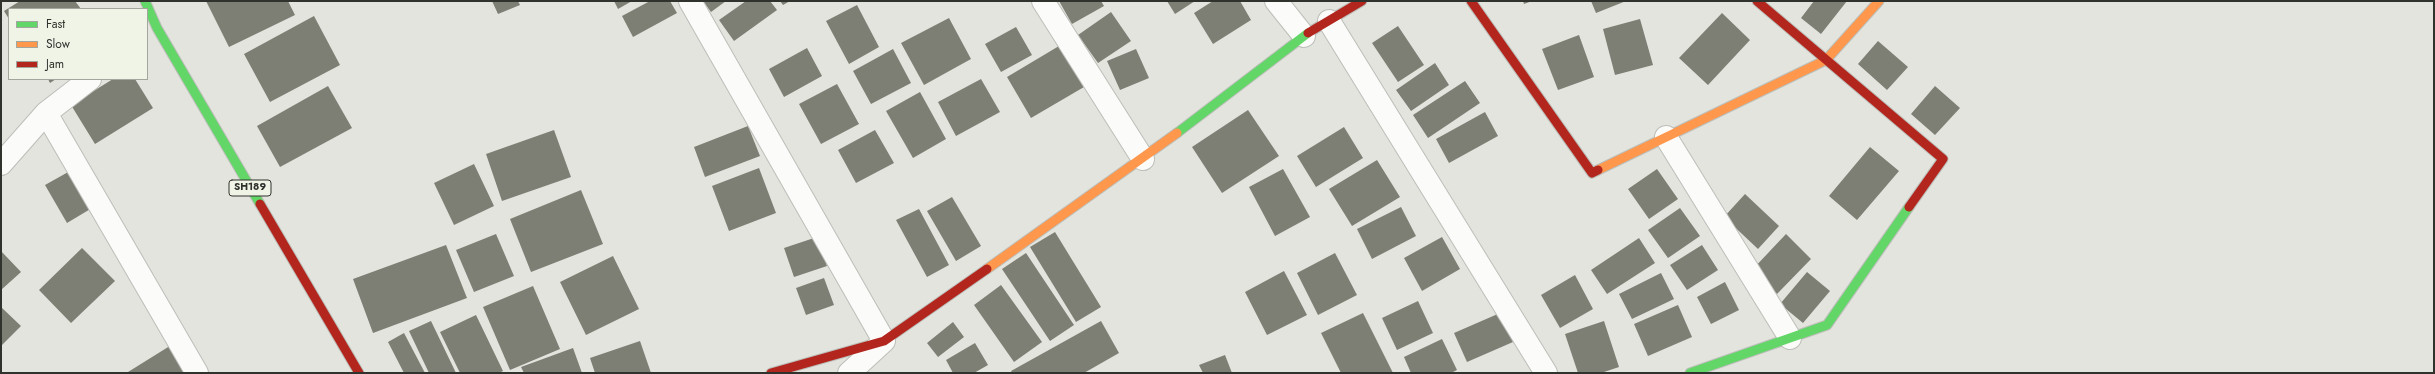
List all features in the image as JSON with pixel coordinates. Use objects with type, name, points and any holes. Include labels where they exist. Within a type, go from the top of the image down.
[{"type":"street","points":[[690,1],[884,341]]},
{"type":"street","points":[[1043,1],[1143,160]]},
{"type":"street","points":[[1276,1],[1304,36]]},
{"type":"street","points":[[849,373],[884,341],[1143,160],[1304,36],[1362,1]]},
{"type":"street","points":[[1471,1],[1592,173],[1826,60],[1879,1]]},
{"type":"street","points":[[1690,373],[1827,325],[1943,159],[1757,1]]},
{"type":"street","name":"SH189","points":[[148,14],[152,32],[359,373]]},
{"type":"street","points":[[1329,21],[1546,373]]},
{"type":"street","points":[[1,164],[46,113],[89,80]]},
{"type":"street","points":[[46,113],[197,373]]},
{"type":"street","points":[[1666,138],[1790,338]]},
{"type":"street","points":[[771,373],[884,341]]},
{"type":"building","points":[[20,1],[75,1],[80,8],[9,8]]},
{"type":"building","points":[[206,1],[288,1],[295,15],[229,47]]},
{"type":"building","points":[[492,1],[518,1],[520,5],[498,14]]},
{"type":"building","points":[[614,1],[632,1],[618,9]]},
{"type":"building","points":[[650,1],[670,1],[677,13],[633,37],[622,16]]},
{"type":"building","points":[[703,1],[726,1],[711,12]]},
{"type":"building","points":[[746,1],[770,1],[777,10],[734,41],[719,20]]},
{"type":"building","points":[[780,1],[790,1],[783,5]]},
{"type":"building","points":[[1059,1],[1101,1],[1104,6],[1072,24]]},
{"type":"building","points":[[1167,1],[1195,1],[1175,14]]},
{"type":"building","points":[[1213,1],[1240,1],[1251,20],[1213,44],[1194,13]]},
{"type":"building","points":[[1523,1],[1532,1],[1524,4]]},
{"type":"building","points":[[1591,1],[1626,1],[1596,13]]},
{"type":"building","points":[[1814,1],[1847,1],[1821,34],[1801,18]]},
{"type":"building","points":[[857,5],[879,47],[849,64],[826,21]]},
{"type":"building","points":[[8,8],[8,17],[4,11]]},
{"type":"building","points":[[1111,12],[1131,41],[1098,63],[1078,35]]},
{"type":"building","points":[[1722,13],[1750,40],[1708,85],[1679,58]]},
{"type":"building","points":[[314,16],[340,65],[270,102],[244,54]]},
{"type":"building","points":[[949,18],[971,59],[924,85],[901,43]]},
{"type":"building","points":[[1640,19],[1653,65],[1615,75],[1603,29]]},
{"type":"building","points":[[1398,26],[1424,65],[1398,82],[1372,43]]},
{"type":"building","points":[[1016,27],[1032,55],[1001,72],[985,44]]},
{"type":"building","points":[[1579,35],[1594,77],[1558,90],[1542,49]]},
{"type":"building","points":[[1878,41],[1908,67],[1887,90],[1858,64]]},
{"type":"building","points":[[1059,46],[1084,87],[1031,118],[1007,77]]},
{"type":"building","points":[[807,48],[822,76],[784,97],[769,69]]},
{"type":"building","points":[[893,49],[911,83],[871,104],[853,71]]},
{"type":"building","points":[[1136,49],[1149,78],[1120,90],[1107,61]]},
{"type":"building","points":[[1435,63],[1449,85],[1411,111],[1396,90]]},
{"type":"building","points":[[981,79],[1000,112],[956,136],[938,102]]},
{"type":"building","points":[[111,80],[136,80],[153,108],[95,144],[71,105]]},
{"type":"building","points":[[1465,81],[1480,103],[1428,138],[1413,115]]},
{"type":"building","points":[[837,84],[859,124],[821,144],[799,104]]},
{"type":"building","points":[[328,86],[352,128],[280,167],[257,126]]},
{"type":"building","points":[[1935,86],[1960,108],[1935,135],[1911,114]]},
{"type":"building","points":[[920,92],[946,139],[913,158],[886,111]]},
{"type":"building","points":[[1248,110],[1279,156],[1222,193],[1192,147]]},
{"type":"building","points":[[1485,112],[1498,136],[1449,163],[1436,139]]},
{"type":"building","points":[[748,126],[760,156],[705,177],[694,147]]},
{"type":"building","points":[[1344,127],[1363,158],[1316,187],[1297,156]]},
{"type":"building","points":[[554,130],[571,177],[502,201],[486,154]]},
{"type":"building","points":[[875,130],[894,163],[856,183],[838,150]]},
{"type":"building","points":[[1870,147],[1899,171],[1857,220],[1829,196]]},
{"type":"building","points":[[1377,160],[1400,197],[1352,226],[1329,189]]},
{"type":"building","points":[[474,164],[494,206],[454,225],[434,183]]},
{"type":"building","points":[[759,168],[776,213],[729,231],[712,186]]},
{"type":"building","points":[[1283,169],[1310,217],[1275,236],[1249,187]]},
{"type":"building","points":[[1657,169],[1678,199],[1649,219],[1628,189]]},
{"type":"building","points":[[70,171],[92,208],[67,223],[45,185]]},
{"type":"building","points":[[581,190],[603,244],[531,272],[510,219]]},
{"type":"building","points":[[1745,194],[1779,226],[1758,249],[1724,217]]},
{"type":"building","points":[[952,197],[981,246],[956,261],[927,211]]},
{"type":"building","points":[[1401,207],[1416,236],[1372,259],[1357,229]]},
{"type":"building","points":[[1680,208],[1700,236],[1668,258],[1648,230]]},
{"type":"building","points":[[919,209],[949,265],[927,277],[896,220]]},
{"type":"building","points":[[1055,232],[1101,307],[1076,322],[1030,247]]},
{"type":"building","points":[[496,234],[514,276],[474,292],[456,250]]},
{"type":"building","points":[[1786,234],[1811,259],[1777,294],[1752,270]]},
{"type":"building","points":[[817,237],[827,266],[794,277],[784,248]]},
{"type":"building","points":[[1442,237],[1460,269],[1422,291],[1404,258]]},
{"type":"building","points":[[1639,238],[1655,263],[1607,294],[1591,270]]},
{"type":"building","points":[[446,245],[467,298],[373,333],[353,279]]},
{"type":"building","points":[[1702,245],[1718,270],[1687,290],[1670,265]]},
{"type":"building","points":[[82,248],[115,281],[71,323],[39,290]]},
{"type":"building","points":[[1,251],[21,272],[1,290]]},
{"type":"building","points":[[1026,253],[1074,325],[1050,341],[1002,269]]},
{"type":"building","points":[[1335,253],[1357,295],[1318,315],[1297,273]]},
{"type":"building","points":[[613,256],[639,309],[586,335],[560,282]]},
{"type":"building","points":[[1284,271],[1307,315],[1267,335],[1245,292]]},
{"type":"building","points":[[1807,272],[1830,291],[1803,323],[1780,304]]},
{"type":"building","points":[[1661,273],[1674,299],[1632,319],[1619,294]]},
{"type":"building","points":[[1575,275],[1593,309],[1560,328],[1541,295]]},
{"type":"building","points":[[824,278],[834,305],[806,315],[796,288]]},
{"type":"building","points":[[1725,282],[1739,310],[1711,324],[1697,297]]},
{"type":"building","points":[[1001,285],[1042,342],[1014,362],[974,305]]},
{"type":"building","points":[[533,286],[560,349],[510,370],[483,307]]},
{"type":"building","points":[[1418,301],[1433,333],[1397,350],[1382,318]]},
{"type":"building","points":[[1678,305],[1692,337],[1648,356],[1634,324]]},
{"type":"building","points":[[1,307],[21,326],[1,346]]},
{"type":"building","points":[[1363,313],[1393,373],[1341,373],[1321,333]]},
{"type":"building","points":[[1500,313],[1513,342],[1467,362],[1454,333]]},
{"type":"building","points":[[476,315],[503,371],[499,373],[460,373],[440,332]]},
{"type":"building","points":[[431,321],[456,373],[429,373],[409,331]]},
{"type":"building","points":[[1101,321],[1119,353],[1084,373],[1012,373],[1011,371]]},
{"type":"building","points":[[1604,321],[1619,367],[1601,373],[1578,373],[1565,334]]},
{"type":"building","points":[[953,322],[964,337],[938,357],[927,343]]},
{"type":"building","points":[[404,333],[425,373],[404,373],[388,342]]},
{"type":"building","points":[[1442,339],[1457,370],[1451,373],[1411,373],[1404,357]]},
{"type":"building","points":[[640,341],[651,373],[595,373],[590,358]]},
{"type":"building","points":[[975,343],[988,365],[974,373],[953,373],[946,360]]},
{"type":"building","points":[[173,344],[188,373],[128,372]]},
{"type":"building","points":[[573,348],[582,373],[524,373],[521,367]]},
{"type":"building","points":[[1225,355],[1232,373],[1203,373],[1199,365]]},
{"type":"traffic: fast","points":[[145,1],[157,28],[260,204]]},
{"type":"traffic: fast","points":[[1177,133],[1308,33]]},
{"type":"traffic: fast","points":[[1690,373],[1827,325],[1909,207]]},
{"type":"traffic: slow","points":[[1598,170],[1826,60],[1879,1]]},
{"type":"traffic: slow","points":[[987,269],[1177,133]]},
{"type":"traffic: jam","points":[[1308,33],[1362,1]]},
{"type":"traffic: jam","points":[[1471,1],[1592,173],[1598,170]]},
{"type":"traffic: jam","points":[[1757,1],[1943,159],[1909,207]]},
{"type":"traffic: jam","points":[[260,204],[359,373]]},
{"type":"traffic: jam","points":[[771,373],[884,341],[987,269]]}]
